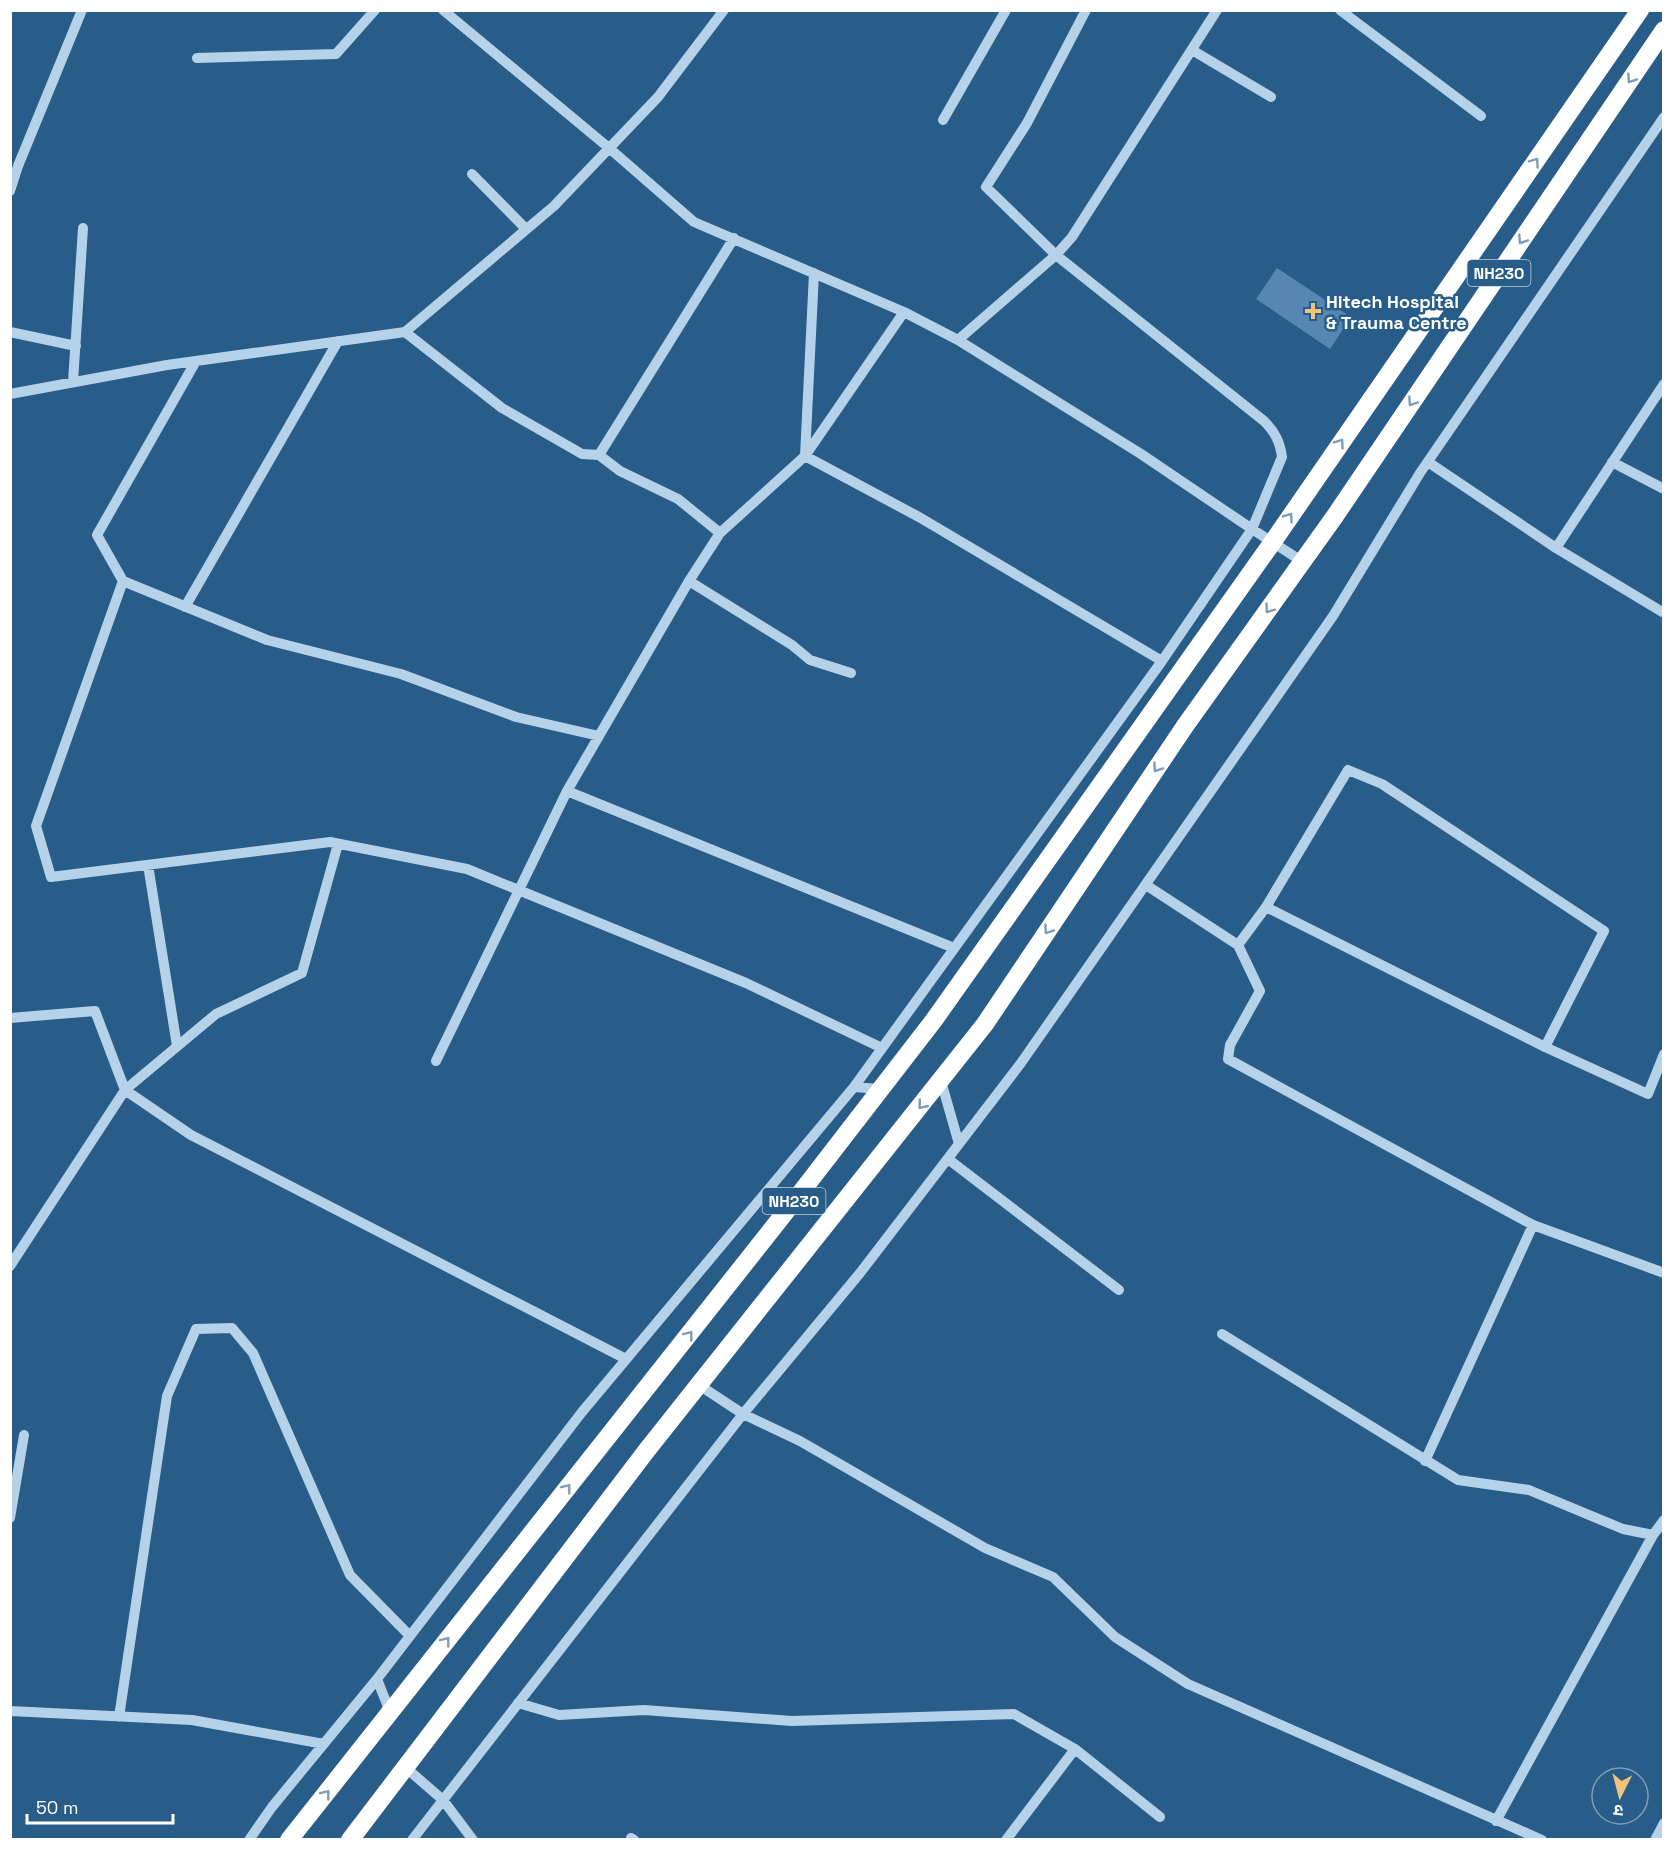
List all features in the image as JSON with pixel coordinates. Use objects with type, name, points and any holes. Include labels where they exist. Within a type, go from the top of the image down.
[{"type":"highway","name":"NH230","points":[[289,1839],[795,1200],[940,1010],[1272,543],[1640,10]]},
{"type":"highway","name":"NH230","points":[[350,1839],[699,1385],[985,1024],[1185,726],[1335,516],[1664,30]]},
{"type":"street","points":[[10,190],[82,10]]},
{"type":"street","points":[[197,58],[336,54],[375,10]]},
{"type":"street","points":[[443,10],[694,222],[904,312],[958,340],[1141,454],[1252,530],[1303,561]]},
{"type":"street","points":[[10,394],[196,361],[405,332],[554,206],[658,97],[724,10]]},
{"type":"street","points":[[943,120],[1006,10]]},
{"type":"street","points":[[249,1839],[377,1679],[582,1412],[854,1087],[1162,661],[1252,530],[1282,458],[1281,447],[1272,429],[1056,255],[986,188],[1028,123],[1086,10]]},
{"type":"street","points":[[958,340],[1056,255],[1072,237],[1217,10]]},
{"type":"street","points":[[1340,10],[1480,116]]},
{"type":"street","points":[[1192,50],[1271,97]]},
{"type":"street","points":[[412,1839],[743,1414],[860,1273],[1021,1063],[1334,616],[1428,462],[1664,117]]},
{"type":"street","points":[[472,174],[526,229]]},
{"type":"street","points":[[73,382],[83,228]]},
{"type":"street","points":[[599,455],[734,238]]},
{"type":"street","points":[[805,456],[814,273]]},
{"type":"street","points":[[436,1061],[567,791],[688,581],[720,533],[805,456],[904,312]]},
{"type":"street","points":[[10,332],[76,346]]},
{"type":"street","points":[[405,332],[502,408],[582,453],[599,455],[620,471],[678,499],[720,533]]},
{"type":"street","points":[[185,607],[338,341]]},
{"type":"street","points":[[196,361],[97,535],[123,581],[267,640],[401,674],[516,717],[599,736]]},
{"type":"street","points":[[1556,548],[1663,386]]},
{"type":"street","points":[[805,456],[919,517],[1162,661]]},
{"type":"street","points":[[1428,462],[1556,548],[1664,612]]},
{"type":"street","points":[[1612,462],[1664,489]]},
{"type":"street","points":[[123,581],[36,826],[51,877],[330,842],[466,869],[746,983],[882,1048]]},
{"type":"street","points":[[688,581],[792,645],[810,660],[850,673]]},
{"type":"street","points":[[1239,945],[1266,908],[1348,770],[1382,784],[1604,931],[1545,1047]]},
{"type":"street","points":[[567,791],[954,948]]},
{"type":"street","points":[[10,1266],[125,1090],[216,1014],[302,973],[338,844]]},
{"type":"street","points":[[148,865],[177,1047]]},
{"type":"street","points":[[1146,885],[1239,945],[1260,991],[1230,1045],[1228,1059],[1533,1225],[1664,1273]]},
{"type":"street","points":[[1266,908],[1545,1047],[1648,1094],[1664,1054]]},
{"type":"street","points":[[10,1018],[95,1011],[125,1090],[191,1135],[626,1359]]},
{"type":"street","points":[[941,1081],[959,1144]]},
{"type":"street","points":[[854,1087],[880,1089]]},
{"type":"street","points":[[948,1159],[1119,1290]]},
{"type":"street","points":[[1425,1461],[1533,1225]]},
{"type":"street","points":[[119,1717],[167,1396],[196,1329],[232,1328],[253,1353],[350,1575],[410,1636]]},
{"type":"street","points":[[1222,1334],[1458,1480],[1528,1490],[1623,1529],[1653,1535]]},
{"type":"street","points":[[699,1385],[743,1414],[800,1441],[984,1548],[1053,1577],[1115,1637],[1188,1684],[1537,1838]]},
{"type":"street","points":[[10,1518],[24,1435]]},
{"type":"street","points":[[1496,1821],[1653,1535],[1664,1520]]},
{"type":"street","points":[[377,1679],[390,1712]]},
{"type":"street","points":[[518,1703],[559,1715],[644,1710],[792,1721],[1014,1714],[1075,1749],[1160,1816]]},
{"type":"street","points":[[10,1711],[192,1720],[324,1744]]},
{"type":"street","points":[[1006,1839],[1075,1749]]},
{"type":"street","points":[[405,1767],[442,1800],[473,1839]]},
{"type":"street","points":[[1655,1839],[1664,1823]]},
{"type":"building","points":[[1277,268],[1351,317],[1330,349],[1256,299]]},
{"type":"place","name":"Hitech Hospital & Trauma Centre","points":[[1313,311]]}]
